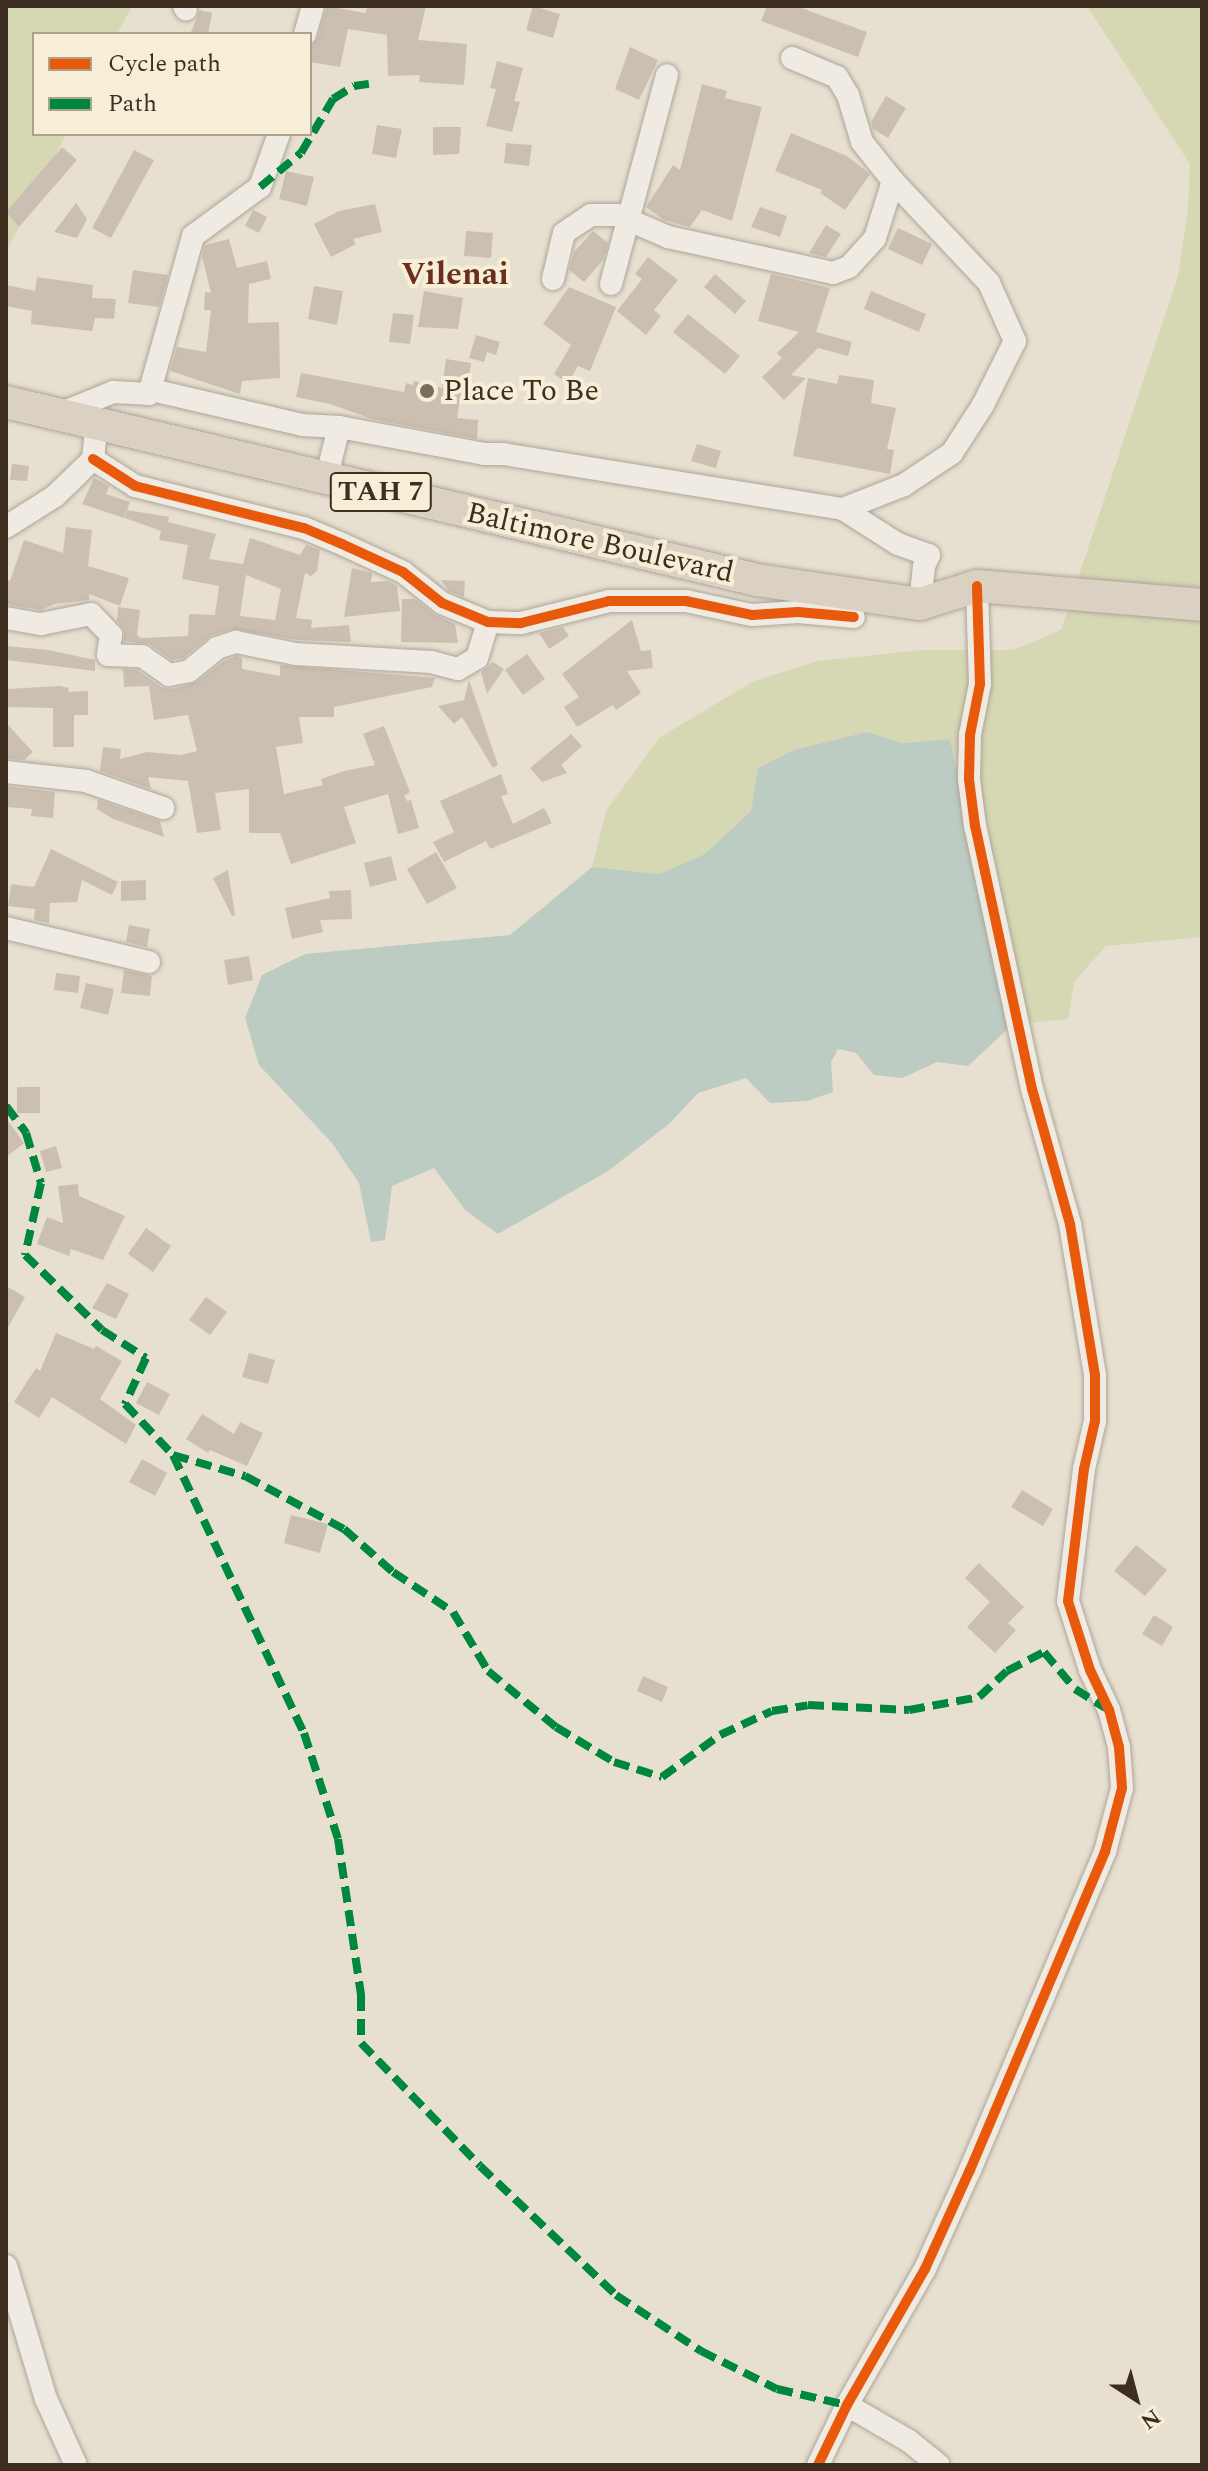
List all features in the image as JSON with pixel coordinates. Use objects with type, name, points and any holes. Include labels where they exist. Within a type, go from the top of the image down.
[{"type":"highway","name":"Baltimore Boulevard","points":[[6,402],[97,421],[326,479],[757,580],[920,604],[977,586],[1202,605]]},
{"type":"street","points":[[306,32],[313,6]]},
{"type":"street","points":[[792,58],[837,77],[848,95],[862,142],[893,181],[989,283],[1015,341],[983,405],[952,453],[904,485],[843,509]]},
{"type":"street","points":[[611,284],[667,75]]},
{"type":"street","points":[[149,394],[193,236],[260,187],[278,136]]},
{"type":"street","points":[[553,279],[564,233],[591,215],[617,215],[627,222],[668,237],[833,273],[849,267],[875,238],[893,181]]},
{"type":"street","points":[[57,415],[113,392],[149,394],[152,390],[302,425],[339,427],[384,437],[843,509],[898,544],[929,555],[924,566],[920,604]]},
{"type":"street","points":[[6,527],[55,496],[93,459],[97,421]]},
{"type":"street","points":[[326,479],[339,427]]},
{"type":"street","points":[[93,459],[135,486],[304,528],[403,572],[442,603],[488,622],[521,623],[609,601],[686,601],[752,615],[798,612],[854,617]]},
{"type":"street","points":[[818,2465],[847,2405],[925,2269],[970,2170],[1105,1852],[1122,1788],[1119,1747],[1109,1710],[1090,1670],[1068,1601],[1084,1469],[1095,1421],[1095,1375],[1070,1224],[1032,1089],[975,826],[969,779],[970,735],[980,684],[977,586]]},
{"type":"street","points":[[6,618],[41,624],[91,614],[111,635],[108,655],[142,656],[169,675],[189,671],[217,648],[236,642],[296,654],[431,662],[458,669],[477,658],[488,622]]},
{"type":"street","points":[[6,772],[86,781],[163,808]]},
{"type":"street","points":[[6,928],[149,962]]},
{"type":"street","points":[[6,2266],[46,2399],[76,2465]]},
{"type":"street","points":[[847,2405],[909,2441],[939,2465]]},
{"type":"green space","points":[[6,6],[132,6],[118,32],[32,32],[32,136],[65,136],[6,252]]},
{"type":"green space","points":[[1087,6],[1202,6],[1202,937],[1106,946],[1074,982],[1068,1019],[1012,1025],[950,739],[903,743],[867,732],[758,768],[751,811],[706,854],[660,874],[592,867],[606,811],[659,738],[754,681],[818,661],[923,650],[1013,650],[1061,630],[1178,276],[1188,208],[1190,164]]},
{"type":"shaded area","points":[[867,732],[903,743],[950,739],[1012,1025],[968,1066],[937,1062],[902,1078],[874,1075],[856,1053],[838,1049],[831,1062],[833,1092],[807,1101],[770,1103],[746,1078],[698,1093],[669,1124],[608,1171],[498,1234],[466,1211],[434,1168],[392,1186],[385,1240],[371,1242],[359,1183],[332,1143],[259,1065],[245,1018],[262,975],[305,954],[510,935],[592,867],[660,874],[705,854],[751,811],[758,768],[794,750]]},
{"type":"building","points":[[327,6],[365,13],[368,6],[426,6],[418,40],[467,44],[464,85],[419,82],[420,75],[388,76],[387,35],[348,29],[340,67],[312,62],[312,46],[318,38]]},
{"type":"building","points":[[533,6],[560,14],[553,38],[526,30]]},
{"type":"building","points":[[767,6],[796,6],[867,32],[858,57],[761,21]]},
{"type":"building","points":[[200,10],[212,13],[208,32],[191,32]]},
{"type":"building","points":[[630,47],[658,60],[639,100],[615,89]]},
{"type":"building","points":[[497,61],[523,68],[514,101],[520,102],[512,132],[486,126],[496,89],[490,88]]},
{"type":"building","points":[[702,84],[727,91],[725,98],[762,107],[732,221],[702,210],[690,227],[664,220],[646,207],[673,165],[680,170]]},
{"type":"building","points":[[886,96],[906,108],[888,138],[873,129],[871,122]]},
{"type":"building","points":[[377,125],[402,129],[396,158],[372,154]]},
{"type":"building","points":[[433,127],[461,127],[459,154],[433,155]]},
{"type":"building","points":[[791,133],[847,156],[870,174],[845,210],[820,193],[822,190],[775,171]]},
{"type":"building","points":[[506,143],[532,145],[529,166],[504,163]]},
{"type":"building","points":[[62,147],[77,160],[19,227],[6,212]]},
{"type":"building","points":[[134,150],[154,160],[111,238],[92,228]]},
{"type":"building","points":[[286,171],[314,177],[307,206],[279,199]]},
{"type":"building","points":[[76,203],[87,219],[77,238],[54,232]]},
{"type":"building","points":[[375,204],[382,232],[353,239],[356,244],[331,257],[314,224],[339,211]]},
{"type":"building","points":[[760,207],[787,216],[780,237],[751,227]]},
{"type":"building","points":[[253,210],[267,217],[259,233],[245,226]]},
{"type":"building","points":[[826,225],[841,234],[826,257],[809,253]]},
{"type":"building","points":[[898,228],[932,244],[922,265],[888,249]]},
{"type":"building","points":[[466,231],[493,233],[491,258],[464,256]]},
{"type":"building","points":[[593,231],[608,243],[603,260],[584,282],[569,270],[574,252]]},
{"type":"building","points":[[229,239],[237,268],[267,261],[271,279],[249,284],[248,323],[279,322],[280,378],[242,381],[240,394],[170,371],[177,347],[206,352],[211,310],[204,310],[205,292],[211,293],[202,256],[205,245]]},
{"type":"building","points":[[648,257],[678,280],[654,310],[661,316],[646,335],[617,311],[642,279],[635,274]]},
{"type":"building","points":[[133,270],[168,275],[159,307],[128,303]]},
{"type":"building","points":[[715,274],[746,301],[735,314],[704,287]]},
{"type":"building","points":[[771,274],[830,288],[816,332],[852,342],[848,356],[818,348],[791,375],[806,378],[784,400],[762,377],[782,358],[777,353],[799,332],[758,321]]},
{"type":"building","points":[[37,277],[93,285],[92,298],[116,299],[114,319],[95,318],[92,331],[31,324],[32,311],[6,306],[6,285],[35,291]]},
{"type":"building","points":[[314,286],[343,291],[337,325],[308,319]]},
{"type":"building","points":[[569,287],[616,307],[590,371],[578,366],[568,383],[554,374],[571,345],[543,324]]},
{"type":"building","points":[[424,291],[463,298],[458,329],[418,327]]},
{"type":"building","points":[[871,291],[926,314],[919,332],[864,309]]},
{"type":"building","points":[[393,313],[414,315],[410,344],[389,342]]},
{"type":"building","points":[[688,314],[740,356],[725,374],[673,332]]},
{"type":"building","points":[[476,335],[500,342],[496,355],[487,352],[484,362],[469,358]]},
{"type":"building","points":[[446,359],[471,363],[468,388],[462,387],[457,418],[478,420],[477,439],[372,419],[330,404],[296,397],[301,373],[404,392],[406,383],[413,385],[414,381],[442,388]]},
{"type":"building","points":[[839,375],[874,380],[871,403],[896,408],[887,449],[894,450],[890,474],[793,456],[808,378],[837,384]]},
{"type":"building","points":[[697,444],[721,451],[716,468],[691,461]]},
{"type":"building","points":[[12,464],[29,466],[27,481],[10,480]]},
{"type":"building","points":[[94,478],[109,486],[106,494],[130,502],[124,518],[82,504]]},
{"type":"building","points":[[127,510],[169,517],[168,522],[216,534],[209,559],[243,564],[250,538],[300,555],[306,545],[320,550],[317,571],[311,576],[305,573],[296,618],[312,620],[311,628],[349,625],[351,642],[298,640],[233,629],[212,635],[183,658],[172,660],[149,644],[124,641],[124,630],[117,621],[118,607],[140,610],[137,635],[141,638],[188,636],[189,614],[215,615],[219,586],[182,579],[188,545],[159,540],[161,531],[125,518]],"holes":[[[246,575],[281,589],[275,620],[240,616]]]},
{"type":"building","points":[[66,527],[92,530],[88,566],[129,578],[120,606],[89,594],[89,600],[54,604],[41,610],[6,604],[6,579],[10,581],[24,540],[63,553]]},
{"type":"building","points":[[352,568],[372,573],[371,582],[388,581],[397,586],[400,611],[344,617]]},
{"type":"building","points":[[441,580],[465,581],[464,597],[449,591]]},
{"type":"building","points":[[402,599],[415,599],[434,614],[455,624],[458,643],[401,642]]},
{"type":"building","points":[[632,620],[641,651],[651,650],[653,668],[627,671],[641,693],[616,710],[613,705],[577,727],[564,707],[579,697],[562,674]]},
{"type":"building","points":[[563,627],[569,636],[549,649],[539,633]]},
{"type":"building","points":[[6,646],[48,650],[95,660],[95,671],[6,660]]},
{"type":"building","points":[[527,654],[545,679],[523,695],[505,670]]},
{"type":"building","points":[[237,656],[242,658],[242,669],[280,676],[280,665],[435,678],[432,687],[334,707],[334,717],[299,717],[303,743],[276,747],[284,794],[323,785],[321,779],[344,771],[375,765],[363,734],[384,726],[410,792],[404,796],[407,801],[411,800],[419,828],[398,834],[388,794],[344,807],[356,843],[291,864],[280,833],[249,833],[249,789],[215,793],[221,830],[197,833],[188,781],[148,777],[151,789],[100,771],[103,747],[121,749],[120,759],[147,752],[181,755],[197,751],[188,715],[154,720],[149,686],[124,687],[123,669],[137,670],[161,687],[172,689],[197,682],[224,661]]},
{"type":"building","points":[[493,662],[504,669],[487,694],[481,672]]},
{"type":"building","points":[[469,680],[498,765],[493,768],[462,717],[454,724],[438,706],[464,700]]},
{"type":"building","points":[[69,688],[68,692],[88,691],[88,715],[74,715],[74,747],[53,747],[53,708],[8,707],[7,689]]},
{"type":"building","points":[[6,723],[33,752],[24,760],[6,758]]},
{"type":"building","points":[[571,734],[582,746],[561,765],[567,773],[542,782],[530,768]]},
{"type":"building","points":[[501,774],[508,794],[501,796],[513,824],[544,808],[552,823],[490,849],[486,841],[444,862],[433,842],[454,832],[440,801]]},
{"type":"building","points":[[6,786],[55,792],[53,818],[31,816],[32,809],[6,807]]},
{"type":"building","points":[[98,800],[160,821],[164,837],[113,819],[97,809]]},
{"type":"building","points":[[51,849],[118,882],[112,895],[82,880],[77,902],[50,903],[49,923],[34,920],[35,909],[8,906],[11,884],[34,887]]},
{"type":"building","points":[[436,852],[457,888],[427,904],[407,869]]},
{"type":"building","points":[[391,856],[397,880],[370,887],[364,863]]},
{"type":"building","points":[[228,870],[235,915],[232,916],[213,878]]},
{"type":"building","points":[[146,880],[146,900],[121,901],[121,881]]},
{"type":"building","points":[[351,890],[352,919],[320,920],[323,932],[292,939],[285,908],[330,898],[329,891]]},
{"type":"building","points":[[129,925],[150,929],[147,947],[126,942]]},
{"type":"building","points":[[249,956],[253,980],[228,985],[224,960]]},
{"type":"building","points":[[124,970],[152,976],[150,996],[121,993]]},
{"type":"building","points":[[56,973],[80,976],[78,993],[54,990]]},
{"type":"building","points":[[86,983],[114,989],[108,1015],[80,1008]]},
{"type":"building","points":[[17,1087],[40,1087],[40,1113],[17,1113]]},
{"type":"building","points":[[6,1118],[24,1143],[6,1157]]},
{"type":"building","points":[[56,1146],[62,1168],[46,1172],[40,1151]]},
{"type":"building","points":[[78,1184],[79,1196],[125,1216],[103,1260],[71,1249],[69,1256],[37,1244],[47,1217],[63,1223],[58,1186]]},
{"type":"building","points":[[146,1228],[171,1246],[153,1272],[128,1254]]},
{"type":"building","points":[[107,1283],[129,1294],[116,1319],[92,1308]]},
{"type":"building","points":[[6,1286],[25,1297],[6,1331]]},
{"type":"building","points":[[206,1297],[227,1312],[210,1335],[189,1320]]},
{"type":"building","points":[[56,1333],[94,1349],[96,1346],[122,1361],[100,1399],[136,1425],[126,1444],[52,1397],[39,1418],[14,1402],[36,1368],[40,1371]]},
{"type":"building","points":[[249,1353],[275,1360],[268,1384],[242,1377]]},
{"type":"building","points":[[147,1382],[170,1394],[159,1415],[136,1403]]},
{"type":"building","points":[[202,1414],[234,1434],[240,1422],[263,1433],[247,1466],[210,1450],[208,1453],[186,1439]]},
{"type":"building","points":[[142,1459],[167,1473],[155,1496],[129,1482]]},
{"type":"building","points":[[1022,1490],[1053,1509],[1043,1526],[1011,1507]]},
{"type":"building","points":[[291,1515],[328,1524],[320,1553],[284,1543]]},
{"type":"building","points":[[1136,1545],[1167,1570],[1145,1596],[1114,1571]]},
{"type":"building","points":[[979,1563],[1024,1607],[1008,1623],[1016,1630],[995,1653],[967,1627],[990,1602],[965,1578]]},
{"type":"building","points":[[1154,1615],[1173,1627],[1162,1646],[1142,1634]]},
{"type":"building","points":[[643,1676],[668,1687],[662,1702],[637,1691]]},
{"type":"marked path","points":[[312,134],[333,99],[354,86],[369,84]]},
{"type":"marked path","points":[[260,187],[301,153],[311,136]]},
{"type":"marked path","points":[[6,1106],[26,1133],[41,1183],[25,1255],[102,1330],[146,1358],[125,1404],[173,1455],[304,1733],[338,1839],[361,1995],[361,2043],[480,2166],[616,2295],[701,2351],[777,2389],[847,2405]]},
{"type":"marked path","points":[[173,1455],[245,1476],[344,1529],[393,1572],[453,1612],[488,1671],[556,1727],[614,1762],[662,1777],[720,1735],[772,1711],[808,1705],[909,1710],[979,1697],[1007,1671],[1044,1652],[1075,1689],[1106,1708]]},
{"type":"cycle path","points":[[93,459],[135,486],[304,528],[403,572],[442,603],[488,622],[521,623],[609,601],[686,601],[752,615],[798,612],[854,617]]},
{"type":"cycle path","points":[[818,2465],[847,2405],[925,2269],[970,2170],[1105,1852],[1122,1788],[1119,1747],[1109,1710],[1090,1670],[1068,1601],[1084,1469],[1095,1421],[1095,1375],[1070,1224],[1032,1089],[975,826],[969,779],[970,735],[980,684],[977,586]]},
{"type":"place","name":"Place To Be","points":[[427,391]]},
{"type":"district","name":"Vilenai","points":[[455,275]]}]
